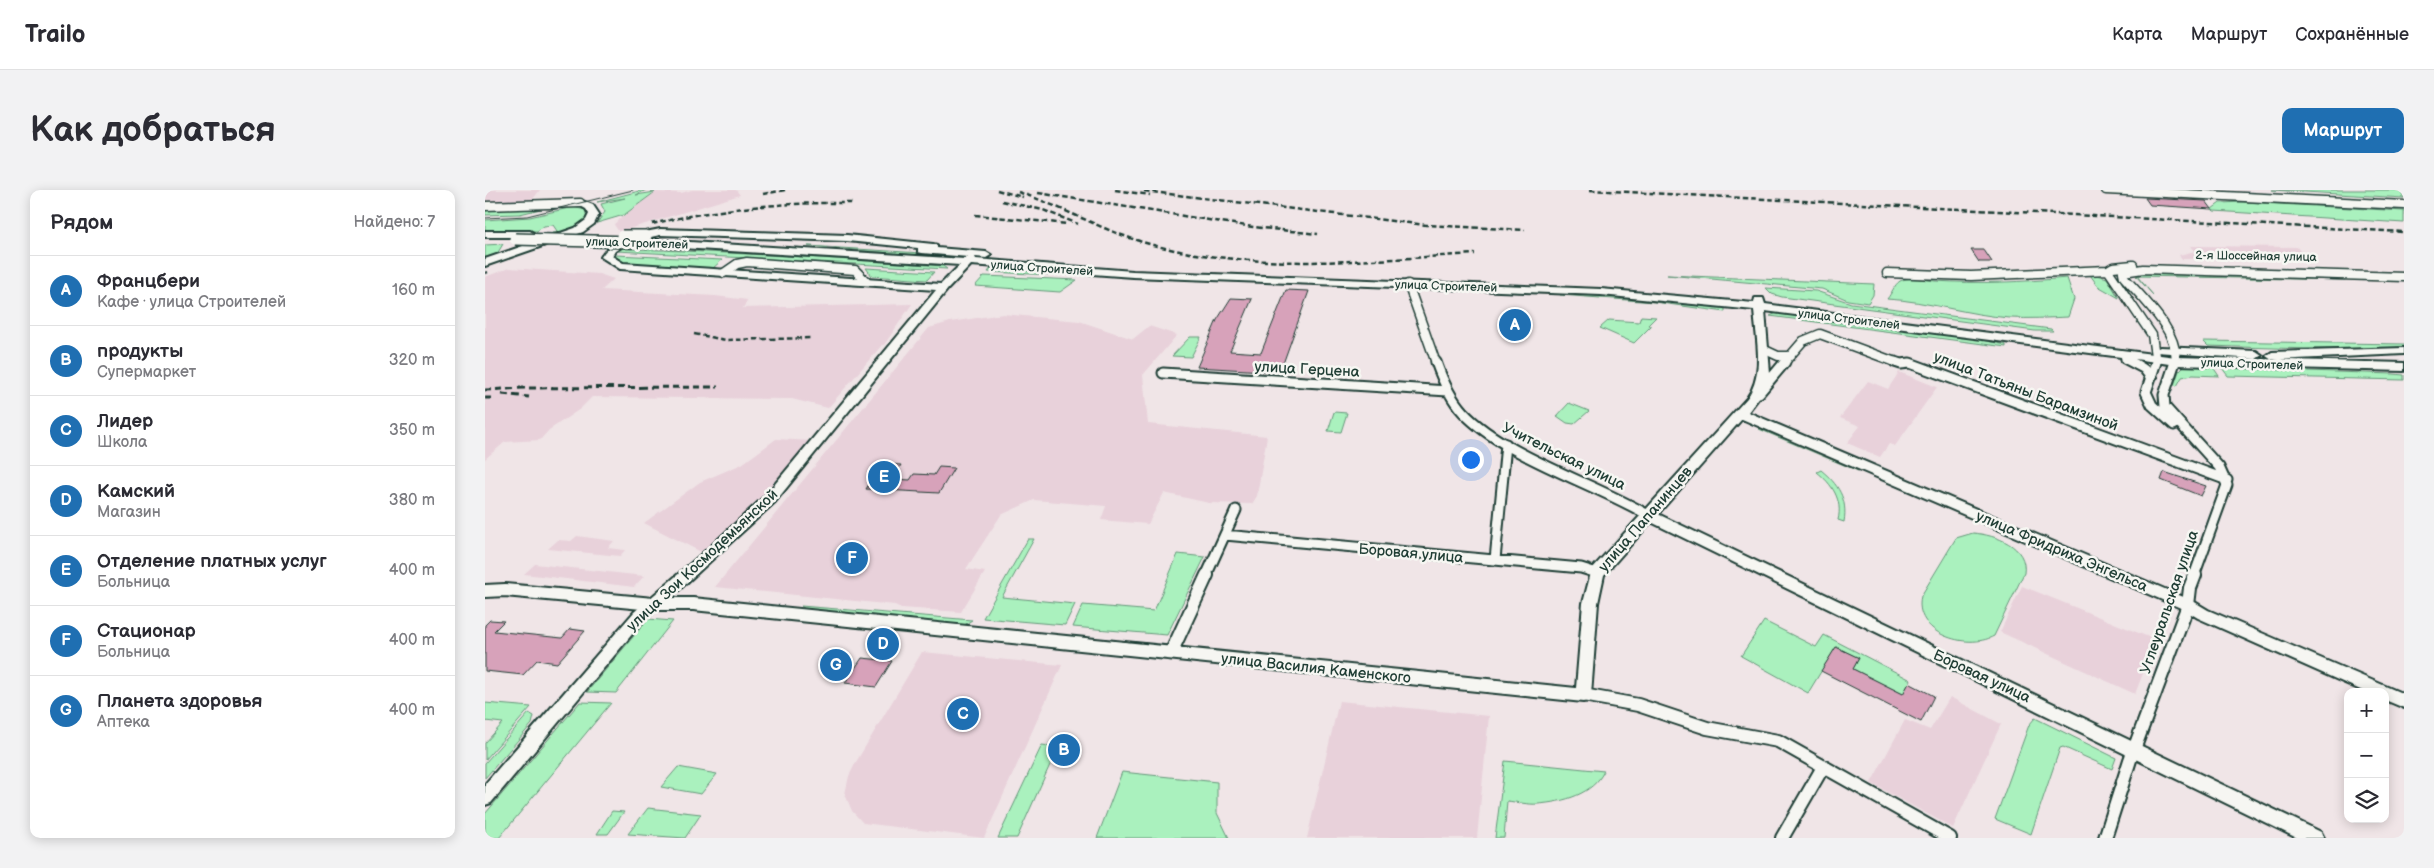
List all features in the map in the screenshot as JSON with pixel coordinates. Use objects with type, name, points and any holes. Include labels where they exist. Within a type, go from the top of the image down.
[{"type":"main road","points":[[485,263],[579,230],[589,222],[594,214],[590,207],[580,203]]},
{"type":"main road","points":[[943,287],[619,266],[607,257],[611,249],[623,241],[660,232],[847,238],[917,244],[951,252]]},
{"type":"main road","name":"улица Строителей","points":[[485,234],[742,239],[1269,272],[1534,282],[1661,290],[2114,354],[2155,354]]},
{"type":"main road","name":"улица Строителей","points":[[485,240],[633,242],[830,252],[1143,274],[1601,292],[1760,304],[2155,354],[2282,366],[2404,367]]},
{"type":"main road","name":"улица Зои Космодемьянской","points":[[485,797],[620,637],[653,604],[717,550],[770,499],[943,287],[976,254]]},
{"type":"main road","name":"улица Папанинцев","points":[[1740,414],[1756,395],[1763,381],[1764,362],[1760,304]]},
{"type":"main road","points":[[2114,354],[2139,364],[2151,377]]},
{"type":"main road","name":"улица Строителей","points":[[2176,356],[2404,358]]},
{"type":"main road","points":[[2282,366],[2404,373]]},
{"type":"main road","name":"улица Фридриха Энгельса","points":[[1740,414],[2189,605],[2203,614],[2375,688]]},
{"type":"main road","name":"улица Папанинцев","points":[[1583,695],[1587,666],[1590,593],[1597,573],[1648,515]]},
{"type":"main road","name":"Боровая улица","points":[[1648,515],[2315,838]]},
{"type":"main road","name":"улица Василия Каменского","points":[[653,604],[693,604],[1583,695]]},
{"type":"main road","name":"улица Фридриха Энгельса","points":[[2389,694],[2404,701]]},
{"type":"street","points":[[2106,190],[2404,205]]},
{"type":"street","points":[[2297,195],[2404,201]]},
{"type":"street","points":[[485,206],[580,203]]},
{"type":"street","name":"2-я Шоссейная улица","points":[[1887,273],[1971,276],[2108,270],[2113,267],[2132,265],[2313,268],[2404,272]]},
{"type":"street","points":[[2227,480],[2214,461],[2194,441],[2164,404],[2164,395],[2176,356],[2161,322],[2124,276],[2123,272],[2143,268],[2404,277]]},
{"type":"street","points":[[2108,270],[2152,336],[2155,354],[2151,377],[2147,387],[2148,398],[2164,418],[2194,441]]},
{"type":"street","name":"Учительская улица","points":[[1407,284],[1448,391],[1465,414],[1506,444],[1596,486],[1648,515]]},
{"type":"street","name":"улица Папанинцев","points":[[1756,395],[1800,344],[1809,335],[1814,334]]},
{"type":"street","name":"улица Татьяны Барамзиной","points":[[1814,334],[1831,337],[1901,364],[1910,362],[2227,480]]},
{"type":"street","points":[[1763,348],[1778,356],[1791,356]]},
{"type":"street","points":[[2273,356],[2404,351]]},
{"type":"street","points":[[1764,362],[1774,360],[1784,364]]},
{"type":"street","name":"улица Герцена","points":[[1163,373],[1448,391]]},
{"type":"street","name":"улица Папанинцев","points":[[1648,515],[1740,414]]},
{"type":"street","points":[[1495,560],[1506,444]]},
{"type":"street","name":"Углеуральская улица","points":[[2105,838],[2134,749],[2189,605],[2191,588],[2227,480]]},
{"type":"street","points":[[1171,653],[1236,510]]},
{"type":"street","name":"Боровая улица","points":[[1225,535],[1581,568],[1597,573]]},
{"type":"street","points":[[485,591],[505,590],[653,604]]},
{"type":"street","name":"улица Василия Каменского","points":[[1583,695],[1638,705],[1707,728],[1778,742],[1950,838]]},
{"type":"street","points":[[1782,838],[1823,767]]},
{"type":"shaded area","points":[[485,190],[540,190],[533,199],[485,202]]},
{"type":"shaded area","points":[[692,190],[736,190],[740,195],[619,232],[614,224],[655,192],[681,193]]},
{"type":"shaded area","points":[[2191,246],[2297,247],[2305,259],[2182,259],[2179,255],[2195,251]]},
{"type":"shaded area","points":[[509,268],[599,274],[614,279],[602,290],[715,296],[748,300],[743,308],[912,304],[884,345],[828,408],[792,399],[592,397],[580,409],[549,430],[540,440],[505,442],[485,459],[485,277]]},
{"type":"shaded area","points":[[1003,314],[1079,321],[1133,339],[1149,326],[1177,335],[1143,375],[1148,424],[1267,436],[1257,496],[1252,504],[1209,503],[1164,493],[1148,524],[1101,520],[1106,506],[1034,500],[1001,515],[966,569],[985,572],[961,612],[901,608],[895,605],[715,587],[929,328],[950,322]]},
{"type":"shaded area","points":[[1899,372],[1937,387],[1895,446],[1889,444],[1880,457],[1847,443],[1860,426],[1840,418],[1868,381],[1888,389]]},
{"type":"shaded area","points":[[776,439],[813,441],[754,507],[705,554],[644,523],[700,482],[742,464]]},
{"type":"shaded area","points":[[577,536],[614,541],[608,548],[625,550],[620,556],[548,549],[558,540],[571,541]]},
{"type":"shaded area","points":[[535,564],[644,576],[634,587],[524,574]]},
{"type":"shaded area","points":[[2022,586],[2156,640],[2135,694],[2000,632]]},
{"type":"shaded area","points":[[922,652],[1062,665],[984,838],[863,823],[852,811],[845,794],[849,776],[856,762]]},
{"type":"shaded area","points":[[1950,697],[2001,724],[1953,828],[1871,783],[1905,720],[1930,730]]},
{"type":"shaded area","points":[[1339,701],[1489,716],[1477,838],[1307,838]]},
{"type":"green space","points":[[646,190],[636,195],[655,192],[624,215],[597,223],[605,212],[601,204],[625,198],[597,202]]},
{"type":"green space","points":[[2271,190],[2404,190],[2402,195],[2404,198]]},
{"type":"green space","points":[[2243,202],[2404,211],[2404,223],[2214,211],[2212,209],[2220,203]]},
{"type":"green space","points":[[557,205],[520,214],[485,215],[485,208]]},
{"type":"green space","points":[[573,207],[585,210],[587,218],[573,230],[485,261],[485,245],[503,244],[497,254],[529,245],[557,231],[553,225],[544,226],[537,231],[485,231],[485,220],[530,217]]},
{"type":"green space","points":[[621,246],[627,246],[625,249],[824,258],[943,266],[947,269],[617,251]]},
{"type":"green space","points":[[808,246],[954,255],[951,258]]},
{"type":"green space","points":[[615,255],[722,260],[712,269],[625,263],[619,262]]},
{"type":"green space","points":[[992,267],[1055,271],[1053,275],[988,272]]},
{"type":"green space","points":[[866,268],[934,272],[927,280],[872,276]]},
{"type":"green space","points":[[2088,272],[2107,278],[2119,298],[2098,286]]},
{"type":"green space","points":[[2144,274],[2345,280],[2137,276],[2153,295],[2136,276]]},
{"type":"green space","points":[[1667,275],[1874,284],[1873,295],[1868,303],[1848,300],[1822,289]]},
{"type":"green space","points":[[984,276],[1077,280],[1060,292],[975,286]]},
{"type":"green space","points":[[2067,278],[2074,299],[2068,317],[2010,318],[1918,302],[1887,299],[1900,281],[1908,279],[1984,282]]},
{"type":"green space","points":[[1766,288],[1816,291],[1851,303],[2051,329],[2053,331],[2035,331],[1782,297],[1772,294]]},
{"type":"green space","points":[[1565,293],[1725,307],[1725,312],[1654,302],[1560,295]]},
{"type":"green space","points":[[1779,312],[1968,337],[2006,345],[2006,347],[1770,316]]},
{"type":"green space","points":[[1641,316],[1656,317],[1648,325],[1651,326],[1634,343],[1600,328],[1609,320],[1639,322]]},
{"type":"green space","points":[[1190,337],[1201,337],[1191,357],[1172,356]]},
{"type":"green space","points":[[2203,341],[2404,344],[2404,347],[2331,349],[2257,348],[2208,346]]},
{"type":"green space","points":[[2184,366],[2213,367],[2219,376],[2193,375],[2182,377],[2177,386],[2174,385],[2179,371]]},
{"type":"green space","points":[[2222,368],[2393,374],[2404,375],[2404,380],[2228,376]]},
{"type":"green space","points":[[1569,403],[1589,411],[1574,424],[1567,423],[1557,416]]},
{"type":"green space","points":[[1334,412],[1347,413],[1341,432],[1328,431]]},
{"type":"green space","points":[[1761,427],[1856,468],[1858,471],[1759,429]]},
{"type":"green space","points":[[1821,470],[1837,487],[1843,499],[1844,522],[1838,520],[1838,499],[1832,487],[1817,472]]},
{"type":"green space","points":[[1973,533],[2000,539],[2016,549],[2024,564],[2024,573],[1994,636],[1983,640],[1957,640],[1944,636],[1933,629],[1925,620],[1920,609],[1921,596],[1956,538]]},
{"type":"green space","points":[[1028,539],[1034,539],[1002,597],[1075,604],[1065,625],[983,618]]},
{"type":"green space","points":[[1178,554],[1205,557],[1167,635],[1073,627],[1083,605],[1154,611]]},
{"type":"green space","points":[[801,606],[972,620],[961,627],[809,612]]},
{"type":"green space","points":[[648,619],[673,621],[616,693],[587,692]]},
{"type":"green space","points":[[1764,621],[1816,647],[1824,635],[1911,680],[1903,694],[1853,669],[1859,658],[1836,647],[1808,693],[1741,656]]},
{"type":"green space","points":[[580,702],[611,703],[499,838],[485,838],[485,814]]},
{"type":"green space","points":[[485,703],[531,707],[485,760],[485,743],[503,723],[485,721]]},
{"type":"green space","points":[[529,713],[534,716],[532,724],[485,778],[485,763]]},
{"type":"green space","points":[[2035,718],[2116,758],[2112,769],[2063,747],[2060,748],[2031,834],[1995,819],[2029,725]]},
{"type":"green space","points":[[1042,745],[1058,747],[1017,838],[998,838]]},
{"type":"green space","points":[[1505,761],[1604,771],[1593,786],[1567,799],[1534,804],[1507,801],[1504,838],[1495,838]]},
{"type":"green space","points":[[678,767],[717,774],[701,794],[661,787]]},
{"type":"green space","points":[[1122,772],[1217,782],[1217,813],[1229,838],[1097,838]]},
{"type":"green space","points":[[648,808],[701,814],[685,838],[628,834]]},
{"type":"green space","points":[[612,811],[624,812],[608,834],[597,834]]},
{"type":"building","points":[[2145,198],[2206,201],[2212,209],[2150,205]]},
{"type":"building","points":[[1971,250],[1984,250],[1992,262],[1979,262]]},
{"type":"building","points":[[1286,290],[1309,291],[1280,372],[1197,367],[1217,320],[1231,298],[1252,299],[1230,351],[1261,353]]},
{"type":"building","points":[[882,464],[901,465],[892,479],[910,480],[914,474],[934,475],[939,467],[954,468],[939,493],[866,489]]},
{"type":"building","points":[[2164,472],[2206,486],[2201,496],[2161,480]]},
{"type":"building","points":[[490,620],[504,621],[494,631],[562,638],[570,629],[585,631],[557,663],[537,660],[523,675],[485,671],[485,625]]},
{"type":"building","points":[[1836,647],[1859,658],[1853,669],[1903,694],[1909,683],[1934,696],[1921,722],[1821,671]]},
{"type":"building","points":[[862,658],[892,661],[876,687],[845,683]]},
{"type":"tram line","points":[[485,218],[527,216],[633,190]]},
{"type":"railway","points":[[763,194],[785,190]]},
{"type":"railway","points":[[997,190],[1023,197]]},
{"type":"railway","points":[[1115,190],[1150,195]]},
{"type":"railway","points":[[1590,190],[2404,232]]},
{"type":"railway","points":[[1144,191],[1426,225],[1525,230]]},
{"type":"railway","points":[[1018,192],[1136,240],[1192,253],[1232,259],[1313,262],[1475,254]]},
{"type":"railway","points":[[1038,193],[1253,227],[1318,234]]},
{"type":"railway","points":[[1002,201],[1043,210],[1078,224]]},
{"type":"railway","points":[[652,224],[677,218],[752,207],[854,203]]},
{"type":"railway","points":[[975,215],[1068,224]]},
{"type":"railway","points":[[694,334],[726,340],[812,338]]},
{"type":"railway","points":[[518,388],[718,387]]},
{"type":"railway","points":[[485,390],[525,388]]},
{"type":"railway","points":[[502,394],[529,397]]},
{"type":"railway","points":[[485,398],[496,398]]},
{"type":"place","name":"Францбери","points":[[1515,325]]},
{"type":"place","name":"Отделение платных услуг","points":[[884,477]]},
{"type":"place","name":"Стационар","points":[[852,558]]},
{"type":"place","name":"Камский","points":[[883,644]]},
{"type":"place","name":"Планета здоровья","points":[[836,665]]},
{"type":"place","name":"Лидер","points":[[963,714]]},
{"type":"place","name":"продукты","points":[[1064,750]]}]
